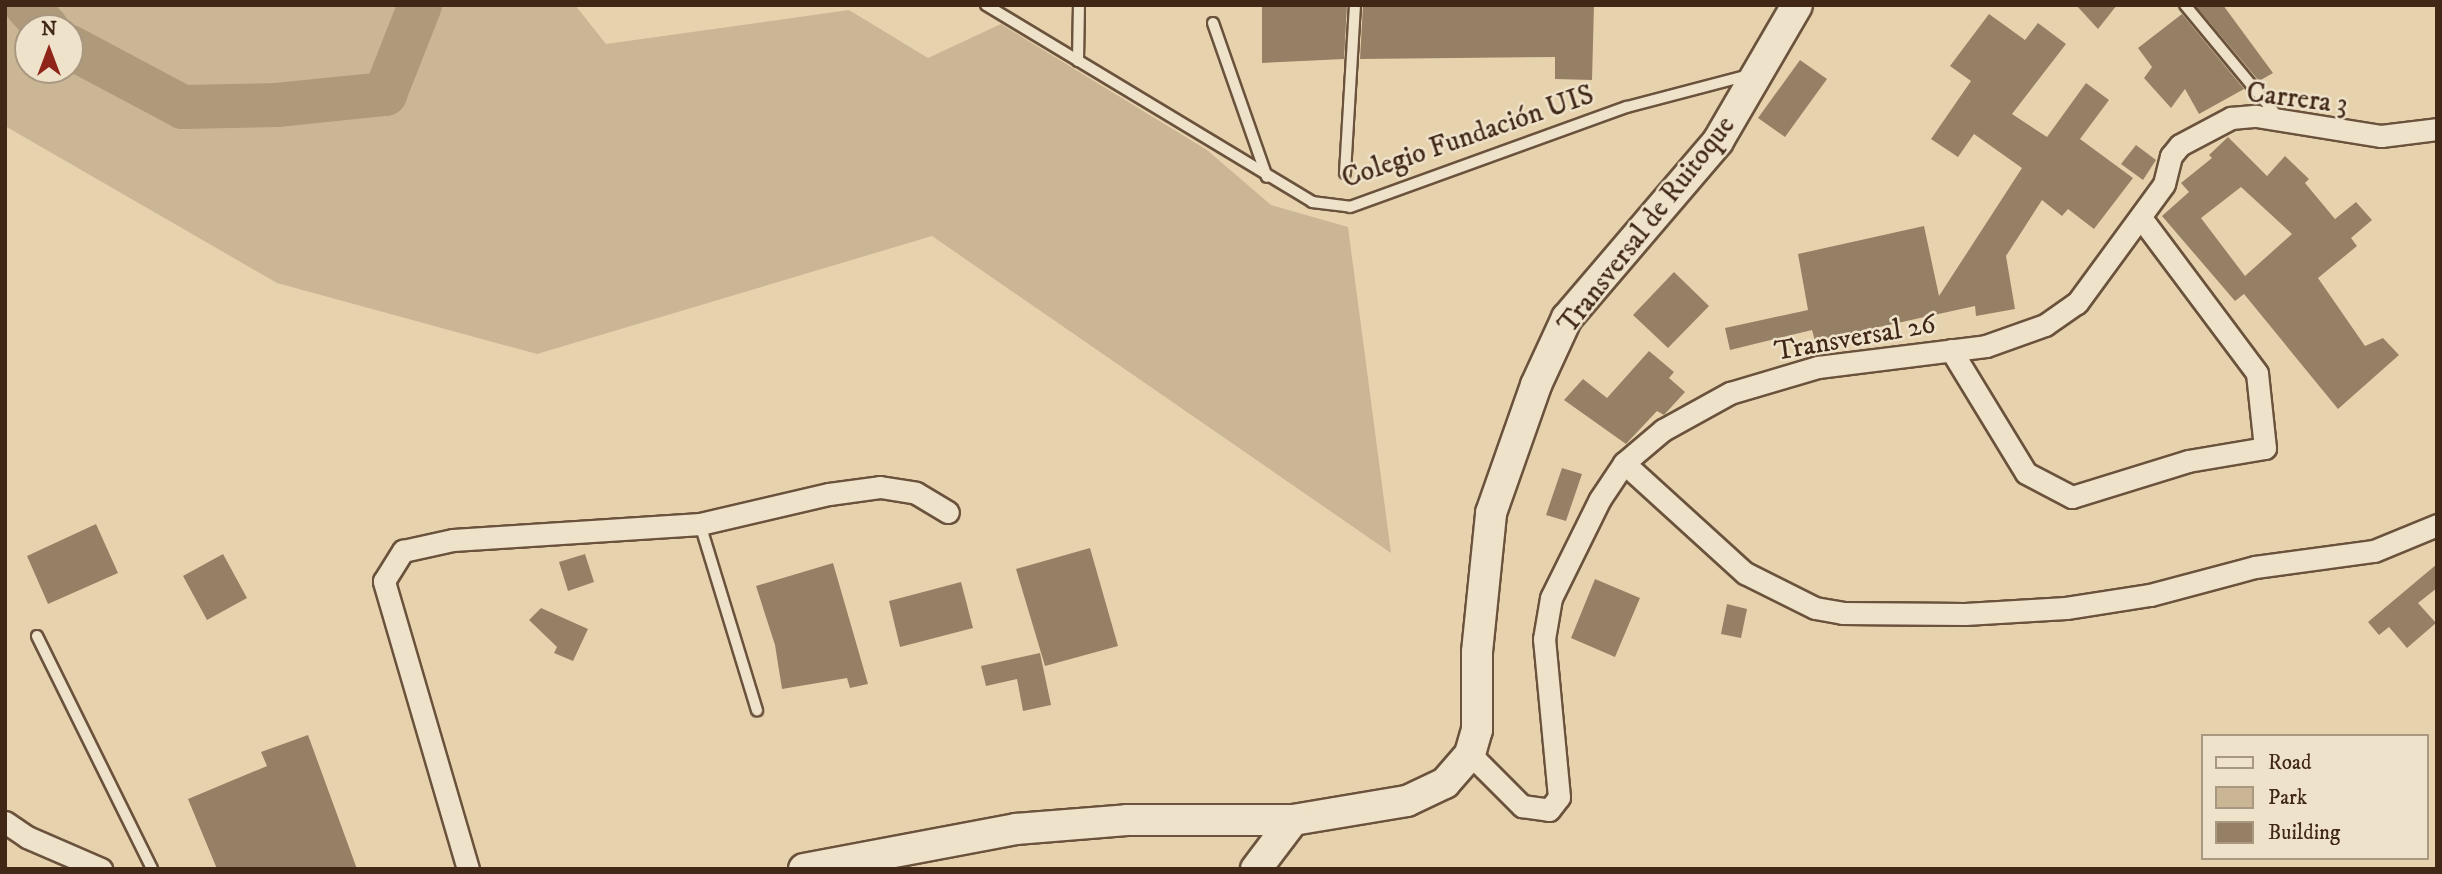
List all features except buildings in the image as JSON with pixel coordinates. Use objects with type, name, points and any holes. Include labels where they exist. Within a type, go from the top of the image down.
[{"type":"street","name":"Transversal de Ruitoque","points":[[804,869],[1016,829],[1128,820],[1293,820],[1407,801],[1446,783],[1470,754],[1477,730],[1477,652],[1491,513],[1536,385],[1567,318],[1718,141],[1762,72],[1797,5]]},
{"type":"street","name":"Carrera 3","points":[[2077,303],[2164,184],[2171,156],[2179,145],[2231,118],[2279,119],[2381,136],[2437,129]]},
{"type":"street","points":[[1951,350],[2026,473],[2072,497],[2188,461],[2265,448],[2257,373],[2141,218]]},
{"type":"street","name":"Transversal 26","points":[[1470,754],[1522,806],[1549,810],[1559,797],[1544,639],[1551,598],[1600,499],[1624,463],[1663,430],[1730,393],[1818,367],[1986,346],[2045,325],[2077,303]]},
{"type":"street","points":[[1624,463],[1745,573],[1815,608],[1842,613],[1965,614],[2066,608],[2150,595],[2255,567],[2374,551],[2437,524]]},
{"type":"street","points":[[468,869],[389,607],[384,581],[391,563],[403,551],[453,540],[700,524],[829,494],[880,487],[916,493],[948,512]]},
{"type":"street","points":[[1256,869],[1293,820]]},
{"type":"street","points":[[5,822],[27,837],[101,869]]},
{"type":"lane","name":"Colegio Fundación UIS","points":[[986,5],[1312,202],[1350,207],[1626,107],[1762,72]]},
{"type":"lane","points":[[1079,5],[1079,61]]},
{"type":"lane","points":[[1345,173],[1355,5]]},
{"type":"lane","points":[[2185,5],[2279,119]]},
{"type":"lane","points":[[1213,23],[1267,177]]},
{"type":"lane","points":[[700,524],[757,710]]},
{"type":"lane","points":[[37,636],[152,869]]},
{"type":"green space","points":[[5,5],[575,5],[606,44],[849,10],[928,58],[1001,24],[1207,150],[1271,205],[1348,227],[1391,553],[932,236],[537,354],[277,283],[5,126]]},
{"type":"waterway","points":[[26,5],[34,14]]},
{"type":"waterway","points":[[84,54],[183,107],[277,105],[385,94],[420,5]]}]
